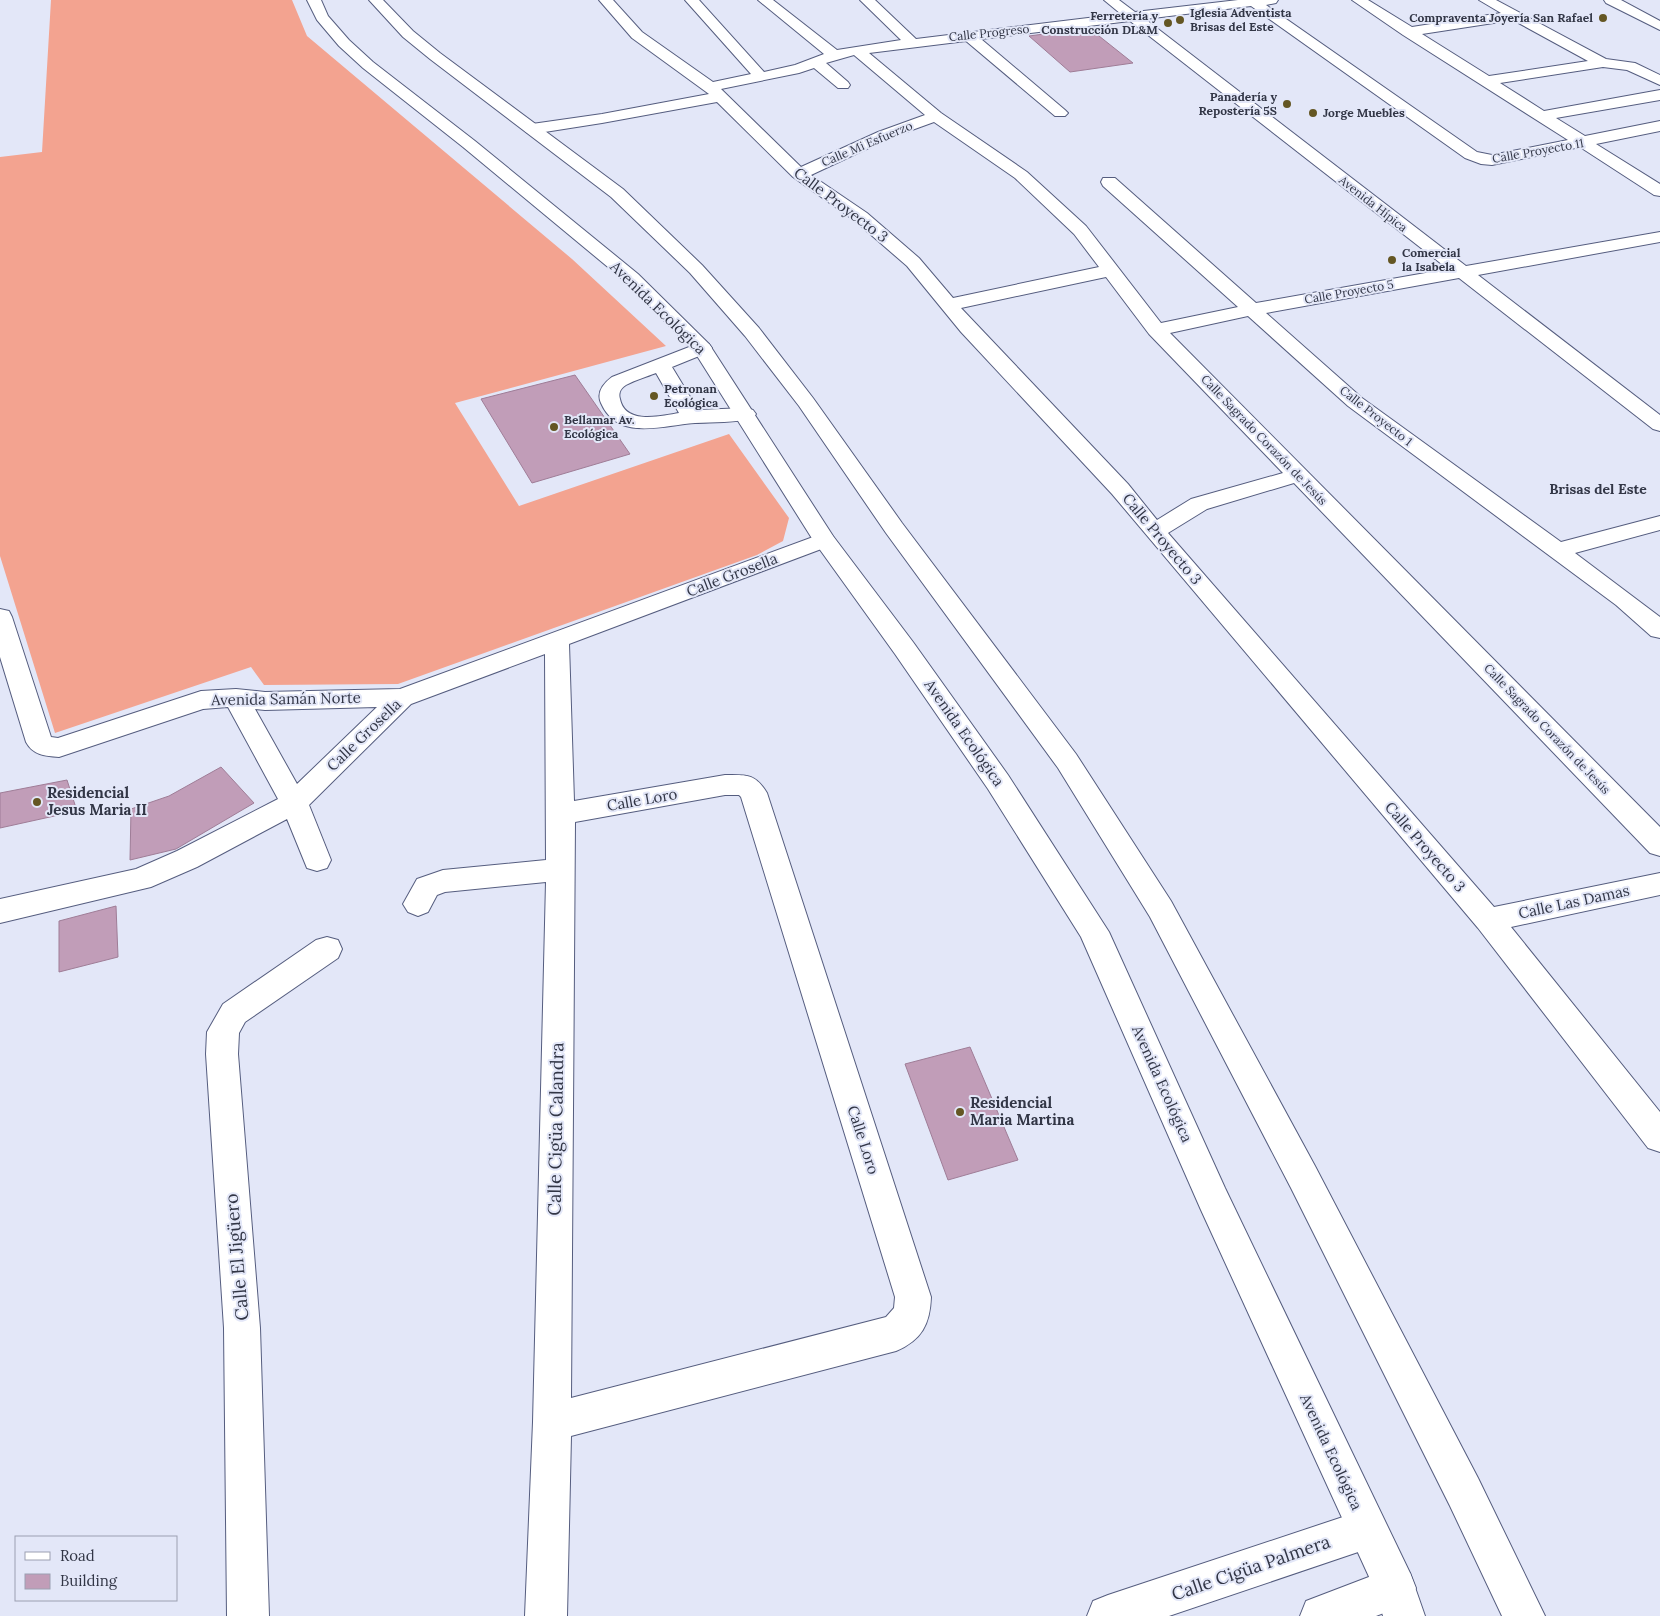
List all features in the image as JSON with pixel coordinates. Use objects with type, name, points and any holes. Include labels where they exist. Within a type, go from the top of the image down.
[{"type":"street","name":"Avenida Ecológica","points":[[314,0],[322,17],[344,43],[368,65],[469,144],[632,278],[702,348],[746,414],[824,540],[904,648],[998,782],[1094,932],[1213,1199],[1367,1529],[1399,1602]]},
{"type":"street","points":[[376,0],[408,34],[616,193],[696,268],[752,332],[806,402],[894,528],[1067,760],[1166,917],[1303,1177],[1464,1492],[1524,1616]]},
{"type":"street","name":"Calle Proyecto 3","points":[[606,0],[641,39],[714,92],[799,174],[861,216],[913,262],[968,328],[1120,489],[1488,920],[1660,1137]]},
{"type":"street","points":[[692,0],[760,76]]},
{"type":"street","points":[[765,0],[812,40],[834,55]]},
{"type":"street","points":[[867,0],[911,42]]},
{"type":"street","name":"Avenida Hípica","points":[[1111,0],[1660,425]]},
{"type":"street","name":"Calle Progreso","points":[[532,128],[574,124],[714,92],[760,76],[799,69],[834,55],[858,50],[911,42],[1271,0]]},
{"type":"street","points":[[1359,0],[1660,191]]},
{"type":"street","points":[[1486,0],[1603,63]]},
{"type":"street","points":[[1611,0],[1616,0]]},
{"type":"street","points":[[1611,0],[1660,26]]},
{"type":"street","name":"Calle Proyecto 11","points":[[1253,2],[1471,155],[1481,159],[1492,160],[1584,143],[1660,126]]},
{"type":"street","points":[[1408,32],[1517,15]]},
{"type":"street","points":[[969,36],[1060,112]]},
{"type":"street","name":"Calle Sagrado Corazón de Jesús","points":[[858,50],[936,116],[1021,175],[1080,230],[1156,330],[1660,845]]},
{"type":"street","points":[[816,62],[843,85]]},
{"type":"street","points":[[1486,81],[1603,63],[1630,66],[1660,81]]},
{"type":"street","points":[[1542,116],[1660,95]]},
{"type":"street","name":"Calle Mi Esfuerzo","points":[[799,174],[884,135],[936,116]]},
{"type":"street","points":[[1636,176],[1660,172]]},
{"type":"street","name":"Calle Proyecto 1","points":[[1109,182],[1355,402],[1624,600],[1660,630]]},
{"type":"street","name":"Calle Proyecto 5","points":[[1156,330],[1250,310],[1660,237]]},
{"type":"street","points":[[949,304],[1112,270]]},
{"type":"street","points":[[702,348],[619,381],[611,387],[609,395],[611,403],[619,414],[631,421],[644,423],[692,417],[746,414]]},
{"type":"street","points":[[660,366],[692,417]]},
{"type":"street","points":[[1154,531],[1200,504],[1299,475]]},
{"type":"street","points":[[1556,550],[1660,523]]},
{"type":"street","name":"Calle Grosella","points":[[0,911],[141,879],[187,859],[294,803],[402,698],[824,540]]},
{"type":"street","name":"Avenida Samán Norte","points":[[0,617],[39,742],[46,747],[59,748],[201,700],[236,698],[265,701],[402,698]]},
{"type":"street","name":"Calle Cigüa Calandra","points":[[546,1616],[552,1422],[561,814],[557,641]]},
{"type":"street","points":[[236,698],[294,803],[317,860]]},
{"type":"street","name":"Calle Loro","points":[[552,1422],[896,1333],[912,1316],[913,1297],[753,793],[746,785],[725,785],[561,814]]},
{"type":"street","points":[[418,904],[427,887],[443,881],[560,870]]},
{"type":"street","name":"Calle Las Damas","points":[[1488,920],[1660,884]]},
{"type":"street","name":"Calle El Jigüero","points":[[248,1616],[242,1328],[222,1054],[224,1032],[234,1013],[327,949]]},
{"type":"street","name":"Calle Cigüa Palmera","points":[[1108,1616],[1367,1529]]},
{"type":"street","points":[[1322,1616],[1399,1602]]},
{"type":"shaded area","points":[[51,0],[292,0],[307,36],[572,259],[666,346],[455,403],[519,506],[729,434],[789,518],[783,541],[757,555],[398,684],[264,685],[251,667],[55,733],[0,556],[0,157],[42,152]]},
{"type":"building","points":[[1089,28],[1133,63],[1070,72],[1029,36]]},
{"type":"building","name":"Bellamar Av. Ecológica","points":[[575,375],[630,454],[532,483],[481,399]]},
{"type":"building","points":[[221,767],[254,803],[176,849],[130,860],[131,809],[169,796]]},
{"type":"building","name":"Residencial Jesus Maria II","points":[[67,780],[77,811],[0,828],[0,793]]},
{"type":"building","points":[[116,906],[118,957],[59,972],[59,921]]},
{"type":"building","name":"Residencial Maria Martina","points":[[970,1047],[1018,1160],[948,1180],[905,1064]]},
{"type":"place","name":"Compraventa Joyería San Rafael","points":[[1603,18]]},
{"type":"place","name":"Iglesia Adventista Brisas del Este","points":[[1180,20]]},
{"type":"place","name":"Ferretería y Construcción DL&M","points":[[1168,23]]},
{"type":"place","name":"Panadería y Repostería 5S","points":[[1287,104]]},
{"type":"place","name":"Jorge Muebles","points":[[1313,113]]},
{"type":"place","name":"Comercial la Isabela","points":[[1392,260]]},
{"type":"place","name":"Petronan Ecológica","points":[[654,396]]},
{"type":"place","name":"Bellamar Av. Ecológica","points":[[554,427]]},
{"type":"place","name":"Residencial Jesus Maria II","points":[[37,802]]},
{"type":"place","name":"Residencial Maria Martina","points":[[960,1112]]},
{"type":"district","name":"Brisas del Este","points":[[1598,489]]}]
